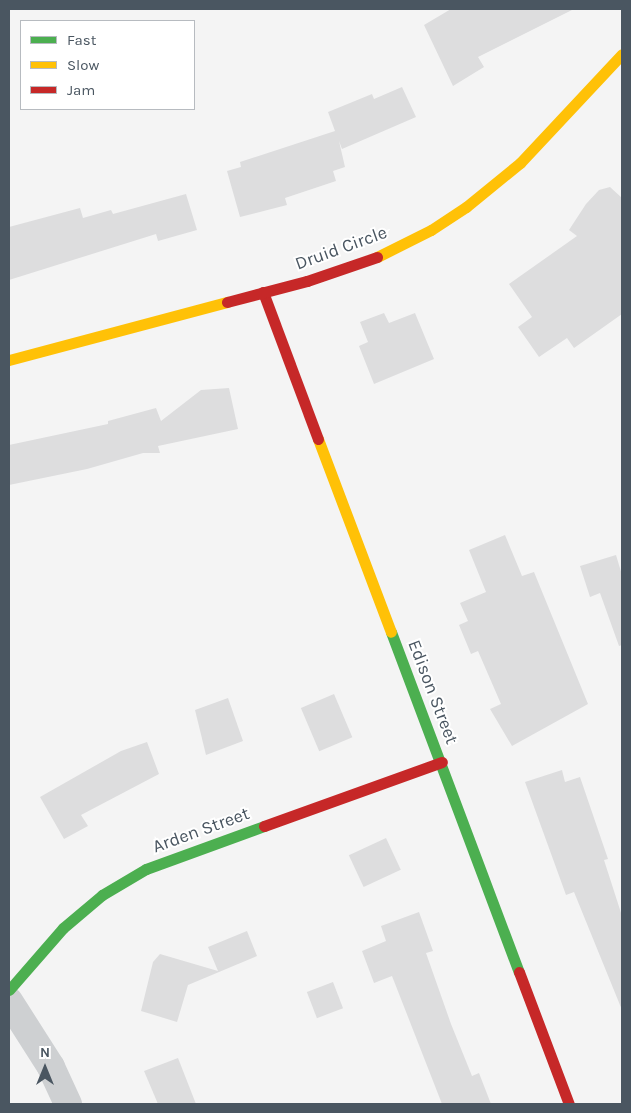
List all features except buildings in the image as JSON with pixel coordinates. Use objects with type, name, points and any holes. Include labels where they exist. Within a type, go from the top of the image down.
[{"type":"street","name":"Druid Circle","points":[[9,360],[263,292],[372,258],[454,216],[520,163],[622,54]]},
{"type":"street","name":"Edison Street","points":[[263,292],[442,762],[569,1104]]},
{"type":"street","name":"Arden Street","points":[[9,990],[63,928],[102,895],[146,869],[442,762]]},
{"type":"street","points":[[9,1000],[51,1067],[68,1104]]},
{"type":"traffic: fast","points":[[391,632],[519,972]]},
{"type":"traffic: fast","points":[[9,990],[63,928],[102,895],[146,869],[264,826]]},
{"type":"traffic: slow","points":[[377,257],[431,230],[466,207],[520,163],[622,54]]},
{"type":"traffic: slow","points":[[9,360],[227,302]]},
{"type":"traffic: slow","points":[[318,439],[391,632]]},
{"type":"traffic: jam","points":[[227,302],[307,281],[377,257]]},
{"type":"traffic: jam","points":[[263,292],[318,439]]},
{"type":"traffic: jam","points":[[264,826],[442,762]]},
{"type":"traffic: jam","points":[[519,972],[569,1104]]}]
